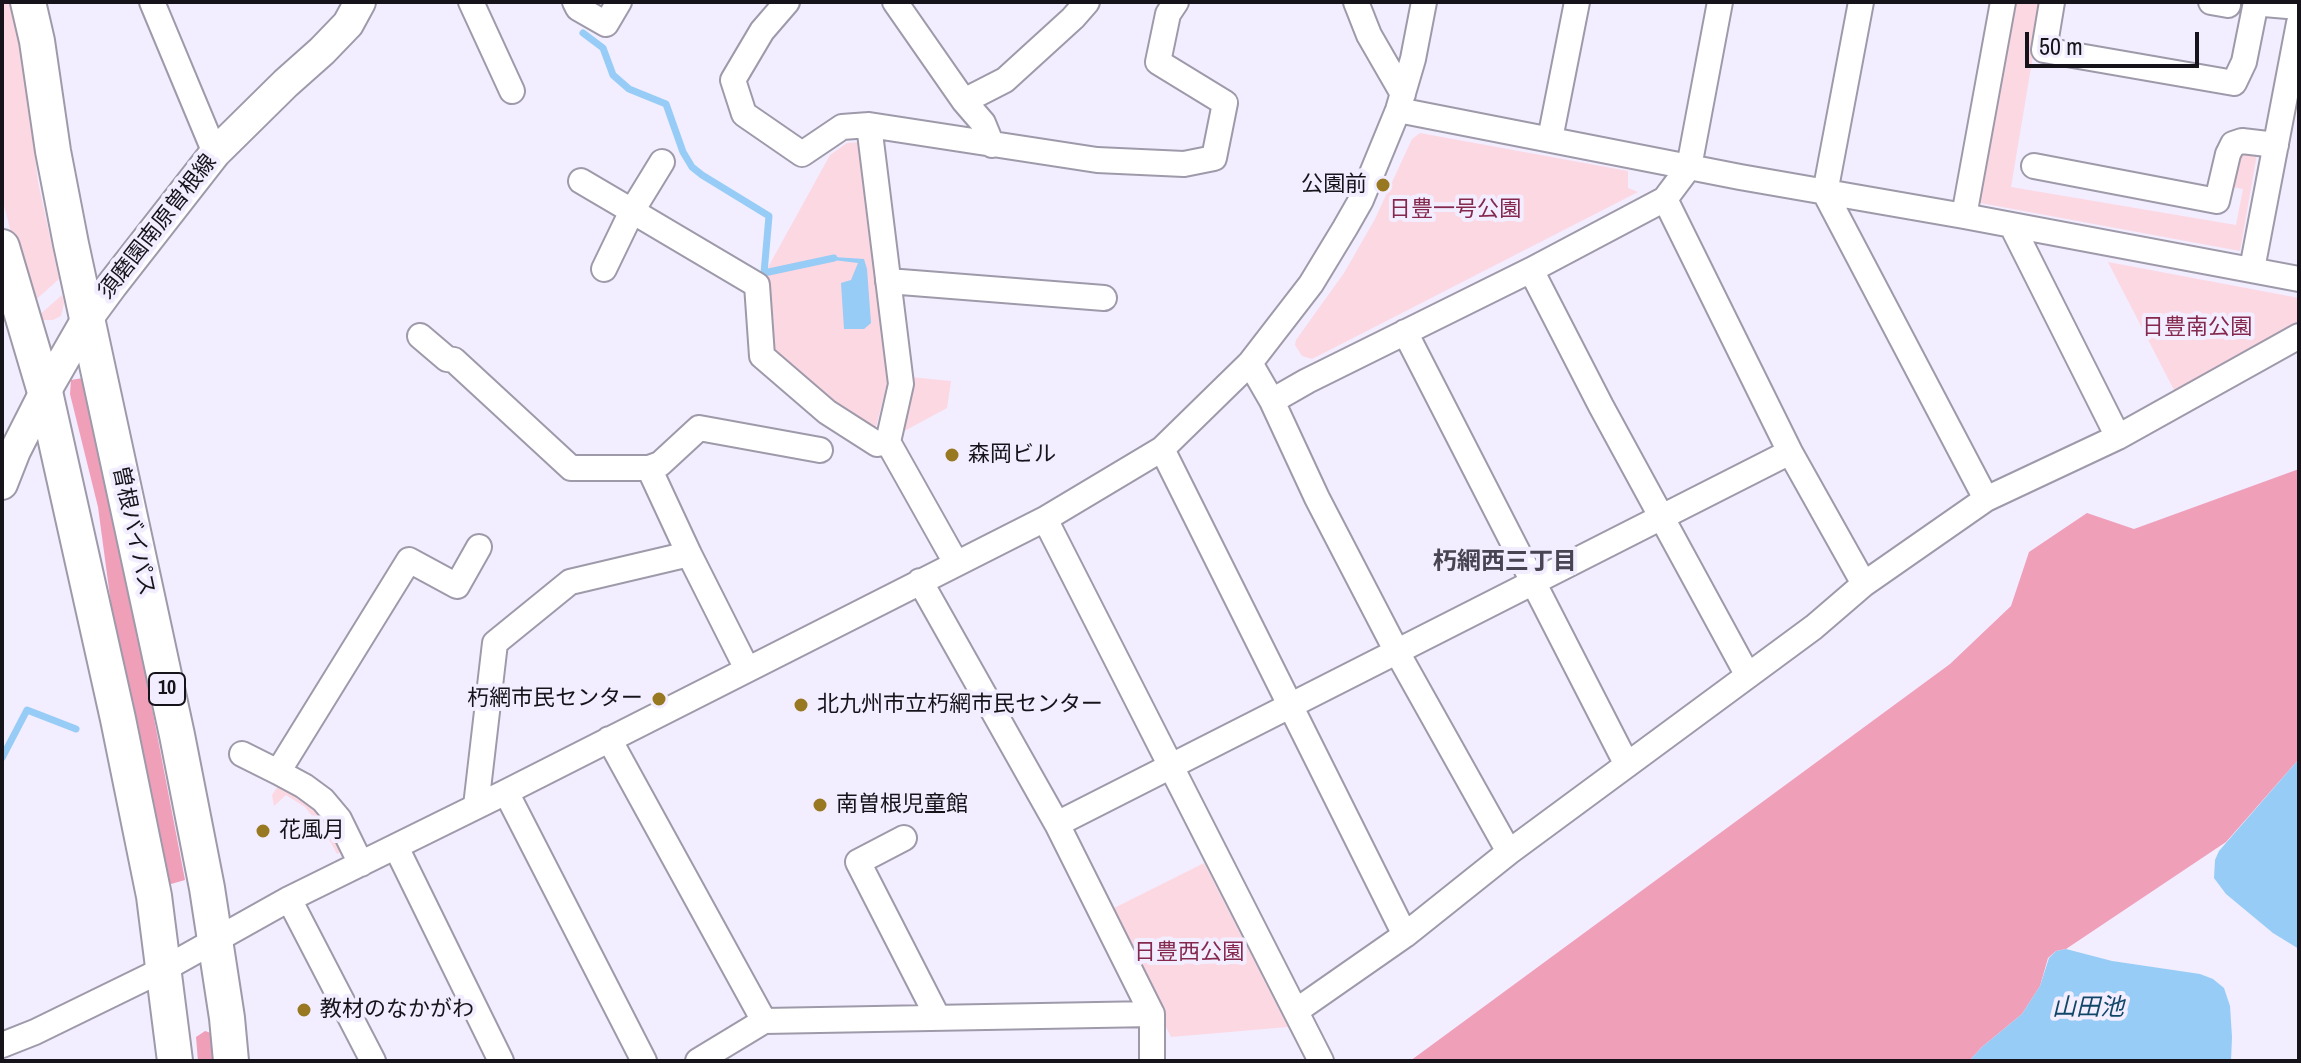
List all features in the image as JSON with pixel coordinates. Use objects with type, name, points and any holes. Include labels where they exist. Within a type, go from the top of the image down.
[{"type":"highway","name":"曽根バイパス","points":[[28,2],[37,41],[53,151],[207,888],[231,1061]]},
{"type":"highway","points":[[2,247],[45,392],[118,719],[154,896],[175,1061]]},
{"type":"main road","name":"須磨園南原曽根線","points":[[2,484],[45,392],[87,319],[215,153],[331,42],[348,24],[360,2]]},
{"type":"street","points":[[152,2],[215,153]]},
{"type":"street","points":[[471,2],[512,91]]},
{"type":"street","points":[[575,2],[578,8],[606,24],[619,2]]},
{"type":"street","points":[[787,2],[762,31],[733,80],[744,114],[802,154],[842,127],[869,125],[1097,160],[1184,164],[1214,158],[1225,103],[1158,62],[1168,14],[1176,2]]},
{"type":"street","points":[[895,2],[964,101],[983,123],[992,145]]},
{"type":"street","points":[[1356,2],[1401,102]]},
{"type":"street","points":[[2,1045],[164,969],[289,899],[1045,519],[1162,449],[1250,363],[1311,284],[1345,228],[1361,200],[1401,102],[1424,2]]},
{"type":"street","points":[[1550,139],[1577,2]]},
{"type":"street","points":[[1272,401],[1665,199],[1689,167],[1720,2]]},
{"type":"street","points":[[1861,2],[1825,193],[1986,499]]},
{"type":"street","points":[[1964,216],[2003,2]]},
{"type":"street","points":[[2052,2],[2044,50],[2234,83],[2244,62],[2255,7],[2264,4],[2299,7]]},
{"type":"street","points":[[964,101],[1005,80],[1074,7]]},
{"type":"street","points":[[2252,269],[2299,23]]},
{"type":"street","points":[[1401,102],[1550,139],[1689,167],[2299,279]]},
{"type":"street","points":[[869,125],[901,384],[888,442],[956,563]]},
{"type":"street","points":[[2034,166],[2217,201],[2233,144],[2242,141],[2276,145]]},
{"type":"street","points":[[604,269],[632,211],[662,162]]},
{"type":"street","points":[[581,181],[757,285],[762,356],[827,412],[877,444],[888,442]]},
{"type":"street","points":[[1665,199],[1790,452],[1864,584]]},
{"type":"street","points":[[2012,226],[2118,437]]},
{"type":"street","points":[[1531,270],[1747,674]]},
{"type":"street","points":[[888,281],[1104,298]]},
{"type":"street","points":[[1405,332],[1627,765]]},
{"type":"street","points":[[420,336],[447,359],[454,360],[571,468],[649,468],[660,464],[699,428],[820,450]]},
{"type":"street","points":[[1296,1011],[1405,935],[1509,852],[1814,627],[1864,584],[1986,499],[2118,437],[2299,336]]},
{"type":"street","points":[[1250,363],[1397,652],[1509,852]]},
{"type":"street","points":[[1162,449],[1405,935]]},
{"type":"street","points":[[1057,824],[1790,452]]},
{"type":"street","points":[[649,468],[747,669]]},
{"type":"street","points":[[1045,519],[1321,1061]]},
{"type":"street","points":[[278,772],[409,560],[457,586],[479,547]]},
{"type":"street","points":[[476,806],[495,643],[570,582],[689,554]]},
{"type":"street","points":[[920,581],[1057,824],[1152,1014],[1152,1061]]},
{"type":"street","points":[[609,739],[764,1021]]},
{"type":"street","points":[[242,754],[304,786],[323,800],[339,819],[361,864]]},
{"type":"street","points":[[506,792],[644,1061]]},
{"type":"street","points":[[904,838],[858,862],[938,1018]]},
{"type":"street","points":[[396,847],[501,1061]]},
{"type":"street","points":[[289,899],[373,1061]]},
{"type":"street","points":[[698,1061],[764,1021],[1152,1014]]},
{"type":"green space","points":[[2,2],[14,2],[38,182],[59,279],[30,305],[2,198]]},
{"type":"green space","points":[[2011,2],[2042,2],[2011,187],[2236,225],[2243,189],[2233,187],[2237,158],[2242,152],[2257,154],[2240,251],[1975,202]]},
{"type":"green space","name":"日豊一号公園","points":[[1420,133],[1628,171],[1628,188],[1638,192],[1312,359],[1302,356],[1295,345],[1296,340],[1344,273],[1375,219],[1412,139]]},
{"type":"green space","points":[[860,142],[889,375],[874,435],[770,356],[761,280],[830,155],[847,143]]},
{"type":"green space","name":"日豊南公園","points":[[2108,262],[2299,298],[2299,331],[2175,392]]},
{"type":"green space","points":[[62,295],[61,316],[53,320],[37,317]]},
{"type":"green space","points":[[910,377],[951,381],[947,408],[895,436]]},
{"type":"green space","points":[[280,783],[304,796],[333,830],[340,842],[340,852],[337,854],[325,832],[305,807],[286,795],[274,806],[272,795]]},
{"type":"green space","name":"日豊西公園","points":[[1204,863],[1288,1027],[1171,1037],[1108,911]]},
{"type":"shaded area","points":[[83,378],[138,598],[151,703],[185,880],[171,884],[166,879],[111,604],[98,507],[70,394],[71,380]]},
{"type":"shaded area","points":[[2299,469],[2299,759],[2226,842],[2048,958],[2040,986],[2022,1014],[1969,1061],[1410,1061],[1950,664],[2011,606],[2029,552],[2087,513],[2134,529]]},
{"type":"shaded area","points":[[205,1031],[214,1034],[218,1061],[198,1061],[196,1037]]},
{"type":"water","points":[[834,257],[864,259],[871,323],[864,329],[844,329],[841,283],[851,280],[858,263],[833,260]]},
{"type":"water","points":[[2299,759],[2299,949],[2273,933],[2226,894],[2214,878],[2219,851]]},
{"type":"water","name":"山田池","points":[[2066,949],[2112,961],[2200,974],[2213,979],[2224,988],[2230,1006],[2231,1061],[1969,1061],[2022,1014],[2040,986],[2049,958],[2056,951]]},
{"type":"waterway","points":[[583,33],[603,48],[613,75],[629,89],[666,104],[683,152],[692,167],[769,216],[764,273],[834,258]]},
{"type":"waterway","points":[[2,758],[27,710],[76,729]]},
{"type":"place","name":"公園前","points":[[1383,185]]},
{"type":"place","name":"森岡ビル","points":[[952,455]]},
{"type":"place","name":"朽網市民センター","points":[[659,699]]},
{"type":"place","name":"北九州市立朽網市民センター","points":[[801,705]]},
{"type":"place","name":"南曽根児童館","points":[[820,805]]},
{"type":"place","name":"花風月","points":[[263,831]]},
{"type":"place","name":"教材のなかがわ","points":[[304,1010]]},
{"type":"district","name":"朽網西三丁目","points":[[1505,563]]}]
